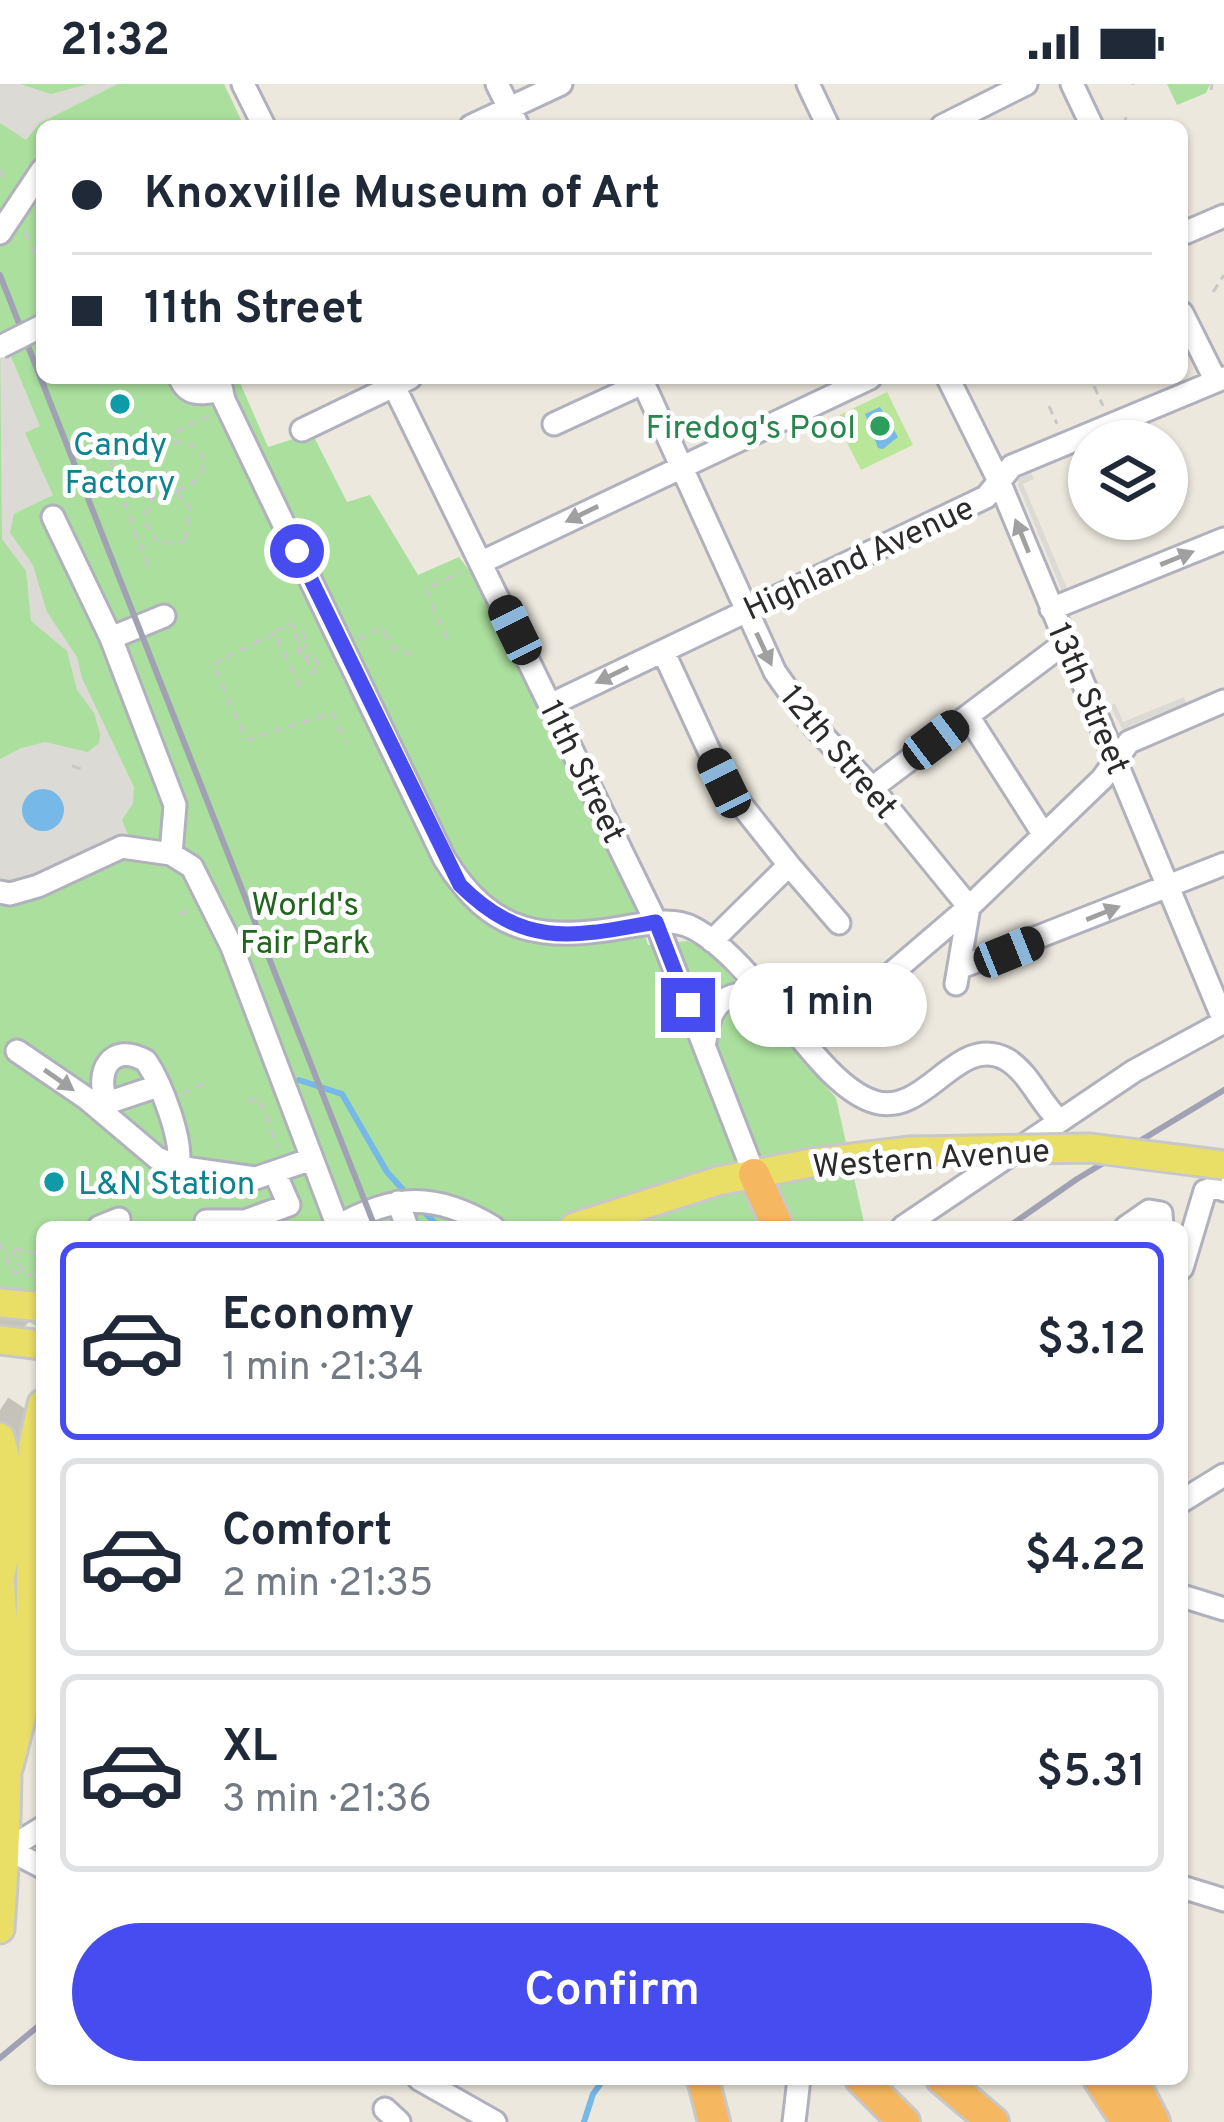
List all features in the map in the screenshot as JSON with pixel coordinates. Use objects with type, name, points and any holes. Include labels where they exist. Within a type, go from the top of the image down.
[{"type":"highway","points":[[754,1174],[775,1221]]},
{"type":"highway","points":[[705,2085],[714,2122]]},
{"type":"highway","points":[[868,2085],[904,2122]]},
{"type":"highway","points":[[949,2085],[994,2122]]},
{"type":"highway","points":[[966,2085],[994,2122]]},
{"type":"highway","points":[[1103,2085],[1127,2122]]},
{"type":"highway","points":[[1135,2085],[1154,2122]]},
{"type":"main road","name":"Western Avenue","points":[[593,1221],[754,1174],[910,1151],[1090,1148],[1224,1165]]},
{"type":"main road","points":[[0,1303],[36,1306]]},
{"type":"main road","points":[[0,1340],[36,1344]]},
{"type":"main road","points":[[0,1930],[4,1798],[29,1687],[36,1431]]},
{"type":"main road","points":[[0,1437],[7,1457],[12,1528],[0,1578],[9,1766]]},
{"type":"street","points":[[496,84],[514,118],[561,84]]},
{"type":"street","points":[[808,84],[825,120]]},
{"type":"street","points":[[955,120],[1026,84]]},
{"type":"street","points":[[1072,84],[1089,120]]},
{"type":"street","points":[[251,87],[262,120]]},
{"type":"street","points":[[11,229],[36,181]]},
{"type":"street","points":[[1188,231],[1224,216]]},
{"type":"street","points":[[1188,323],[1220,379]]},
{"type":"street","points":[[0,347],[36,329]]},
{"type":"street","name":"Highland Avenue","points":[[552,704],[986,497],[1012,466],[1220,379]]},
{"type":"street","points":[[182,384],[193,393],[220,384],[380,728],[460,885],[485,909],[534,933],[565,936],[656,922],[689,926],[728,952],[849,1090],[879,1104],[903,1102],[962,1062],[983,1054],[1010,1062],[1059,1120]]},
{"type":"street","points":[[302,430],[390,384]]},
{"type":"street","name":"11th Street","points":[[400,384],[475,565],[552,704],[656,922],[754,1174]]},
{"type":"street","points":[[554,424],[634,384]]},
{"type":"street","name":"12th Street","points":[[644,384],[775,672],[812,724],[970,907]]},
{"type":"street","points":[[475,565],[856,384]]},
{"type":"street","name":"13th Street","points":[[951,384],[999,481],[1224,1022]]},
{"type":"street","points":[[53,517],[111,638],[175,805],[170,854]]},
{"type":"street","points":[[1052,609],[1224,539]]},
{"type":"street","points":[[111,638],[164,616]]},
{"type":"street","points":[[872,788],[1066,642]]},
{"type":"street","points":[[663,651],[724,783],[839,922]]},
{"type":"street","points":[[844,1014],[970,907],[1129,742],[1224,701]]},
{"type":"street","points":[[968,716],[1044,835]]},
{"type":"street","points":[[0,892],[38,886],[122,847],[170,854],[192,867],[205,887],[335,1221]]},
{"type":"street","points":[[970,907],[957,976],[1224,864]]},
{"type":"street","points":[[712,941],[789,865]]},
{"type":"street","points":[[704,1046],[714,1006],[740,993],[763,991]]},
{"type":"street","points":[[912,1221],[1134,1071],[1224,1022]]},
{"type":"street","points":[[17,1051],[104,1107],[158,1158],[178,1167],[241,1178],[312,1159]]},
{"type":"street","points":[[104,1107],[102,1073],[119,1055],[136,1055],[146,1061],[181,1152],[178,1167]]},
{"type":"street","points":[[104,1107],[158,1086]]},
{"type":"street","points":[[206,1221],[245,1221],[289,1205],[278,1165]]},
{"type":"street","points":[[1188,1248],[1205,1191],[1224,1190]]},
{"type":"street","points":[[401,1202],[406,1221]]},
{"type":"street","points":[[348,1221],[381,1204],[401,1202],[443,1203],[481,1221]]},
{"type":"street","points":[[1135,1221],[1149,1211],[1161,1213],[1162,1221]]},
{"type":"street","points":[[1188,1497],[1224,1474]]},
{"type":"street","points":[[1188,1598],[1224,1609]]},
{"type":"street","points":[[4,1860],[36,1833]]},
{"type":"street","points":[[4,1860],[36,1866]]},
{"type":"street","points":[[1188,1889],[1224,1900]]},
{"type":"street","points":[[430,2085],[495,2122]]},
{"type":"street","points":[[794,2122],[799,2085]]},
{"type":"path","points":[[1125,120],[1127,113]]},
{"type":"path","points":[[0,170],[12,187]]},
{"type":"path","points":[[11,229],[36,260]]},
{"type":"path","points":[[1213,292],[1223,275]]},
{"type":"path","points":[[1094,386],[1103,407]]},
{"type":"path","points":[[1049,406],[1058,426]]},
{"type":"path","points":[[148,566],[111,464],[209,415]]},
{"type":"path","points":[[161,440],[163,445],[177,439],[191,443],[202,457],[197,479],[152,498],[144,521],[158,542],[185,541],[191,509],[176,490]]},
{"type":"path","points":[[447,640],[426,589],[475,565]]},
{"type":"path","points":[[308,657],[302,659],[298,650],[303,648],[292,624],[213,664],[247,740],[332,713],[346,743]]},
{"type":"path","points":[[357,640],[382,628],[392,648],[412,654]]},
{"type":"path","points":[[275,634],[300,687]]},
{"type":"path","points":[[279,642],[294,636]]},
{"type":"path","points":[[72,766],[82,769]]},
{"type":"path","points":[[178,915],[199,906]]},
{"type":"path","points":[[248,1102],[259,1097],[278,1165]]},
{"type":"path","points":[[0,1243],[11,1271],[36,1276]]},
{"type":"path","points":[[25,1275],[11,1248],[36,1253]]},
{"type":"green space","name":"World's Fair Park","points":[[0,84],[224,84],[241,120],[36,120],[36,384],[241,384],[268,447],[312,433],[347,502],[370,495],[418,575],[459,557],[474,577],[627,885],[648,945],[687,941],[707,949],[836,1098],[864,1221],[36,1221],[36,1326],[0,1306]]},
{"type":"green space","points":[[1167,84],[1210,84],[1206,93],[1177,105]]},
{"type":"green space","points":[[887,392],[913,445],[861,470],[843,435],[848,432],[840,415]]},
{"type":"shaded area","points":[[0,84],[20,84],[51,94],[88,84],[118,84],[46,120],[36,120],[26,140],[0,123]]},
{"type":"shaded area","points":[[0,330],[40,426],[25,433],[53,495],[14,514],[10,533],[33,565],[47,612],[77,657],[82,678],[134,787],[133,803],[122,820],[129,837],[33,876],[8,880],[0,880],[0,759],[45,742],[88,752],[99,743],[100,734],[94,713],[77,690],[67,651],[31,621],[26,571],[2,539]]},
{"type":"shaded area","points":[[1031,473],[1034,479],[1023,484],[1069,593],[1064,596],[1018,485],[1018,479]]},
{"type":"shaded area","points":[[1184,697],[1186,703],[1124,732],[1110,706],[1115,703],[1123,722]]},
{"type":"water","name":"Firedog's Pool","points":[[880,407],[898,437],[883,449],[878,448],[865,414]]},
{"type":"water","points":[[43,789],[58,795],[64,810],[58,825],[43,831],[28,825],[22,810],[28,795]]},
{"type":"waterway","points":[[299,1080],[342,1094],[387,1172],[407,1194]]},
{"type":"waterway","points":[[420,1208],[433,1221]]},
{"type":"waterway","points":[[584,2122],[600,2085]]},
{"type":"tunnel","points":[[0,1309],[36,1342]]},
{"type":"tunnel","points":[[0,1410],[36,1434]]},
{"type":"railway","points":[[0,275],[36,366]]},
{"type":"railway","points":[[43,384],[373,1221]]},
{"type":"railway","points":[[1017,1221],[1224,1090]]},
{"type":"railway","points":[[0,2058],[36,2028]]},
{"type":"place","name":"Candy Factory","points":[[120,404]]},
{"type":"place","name":"Firedog's Pool","points":[[880,426]]},
{"type":"place","name":"L&N Station","points":[[54,1182]]},
{"type":"route","points":[[297,551],[460,885],[485,909],[534,933],[565,936],[656,922],[688,1005]]}]
